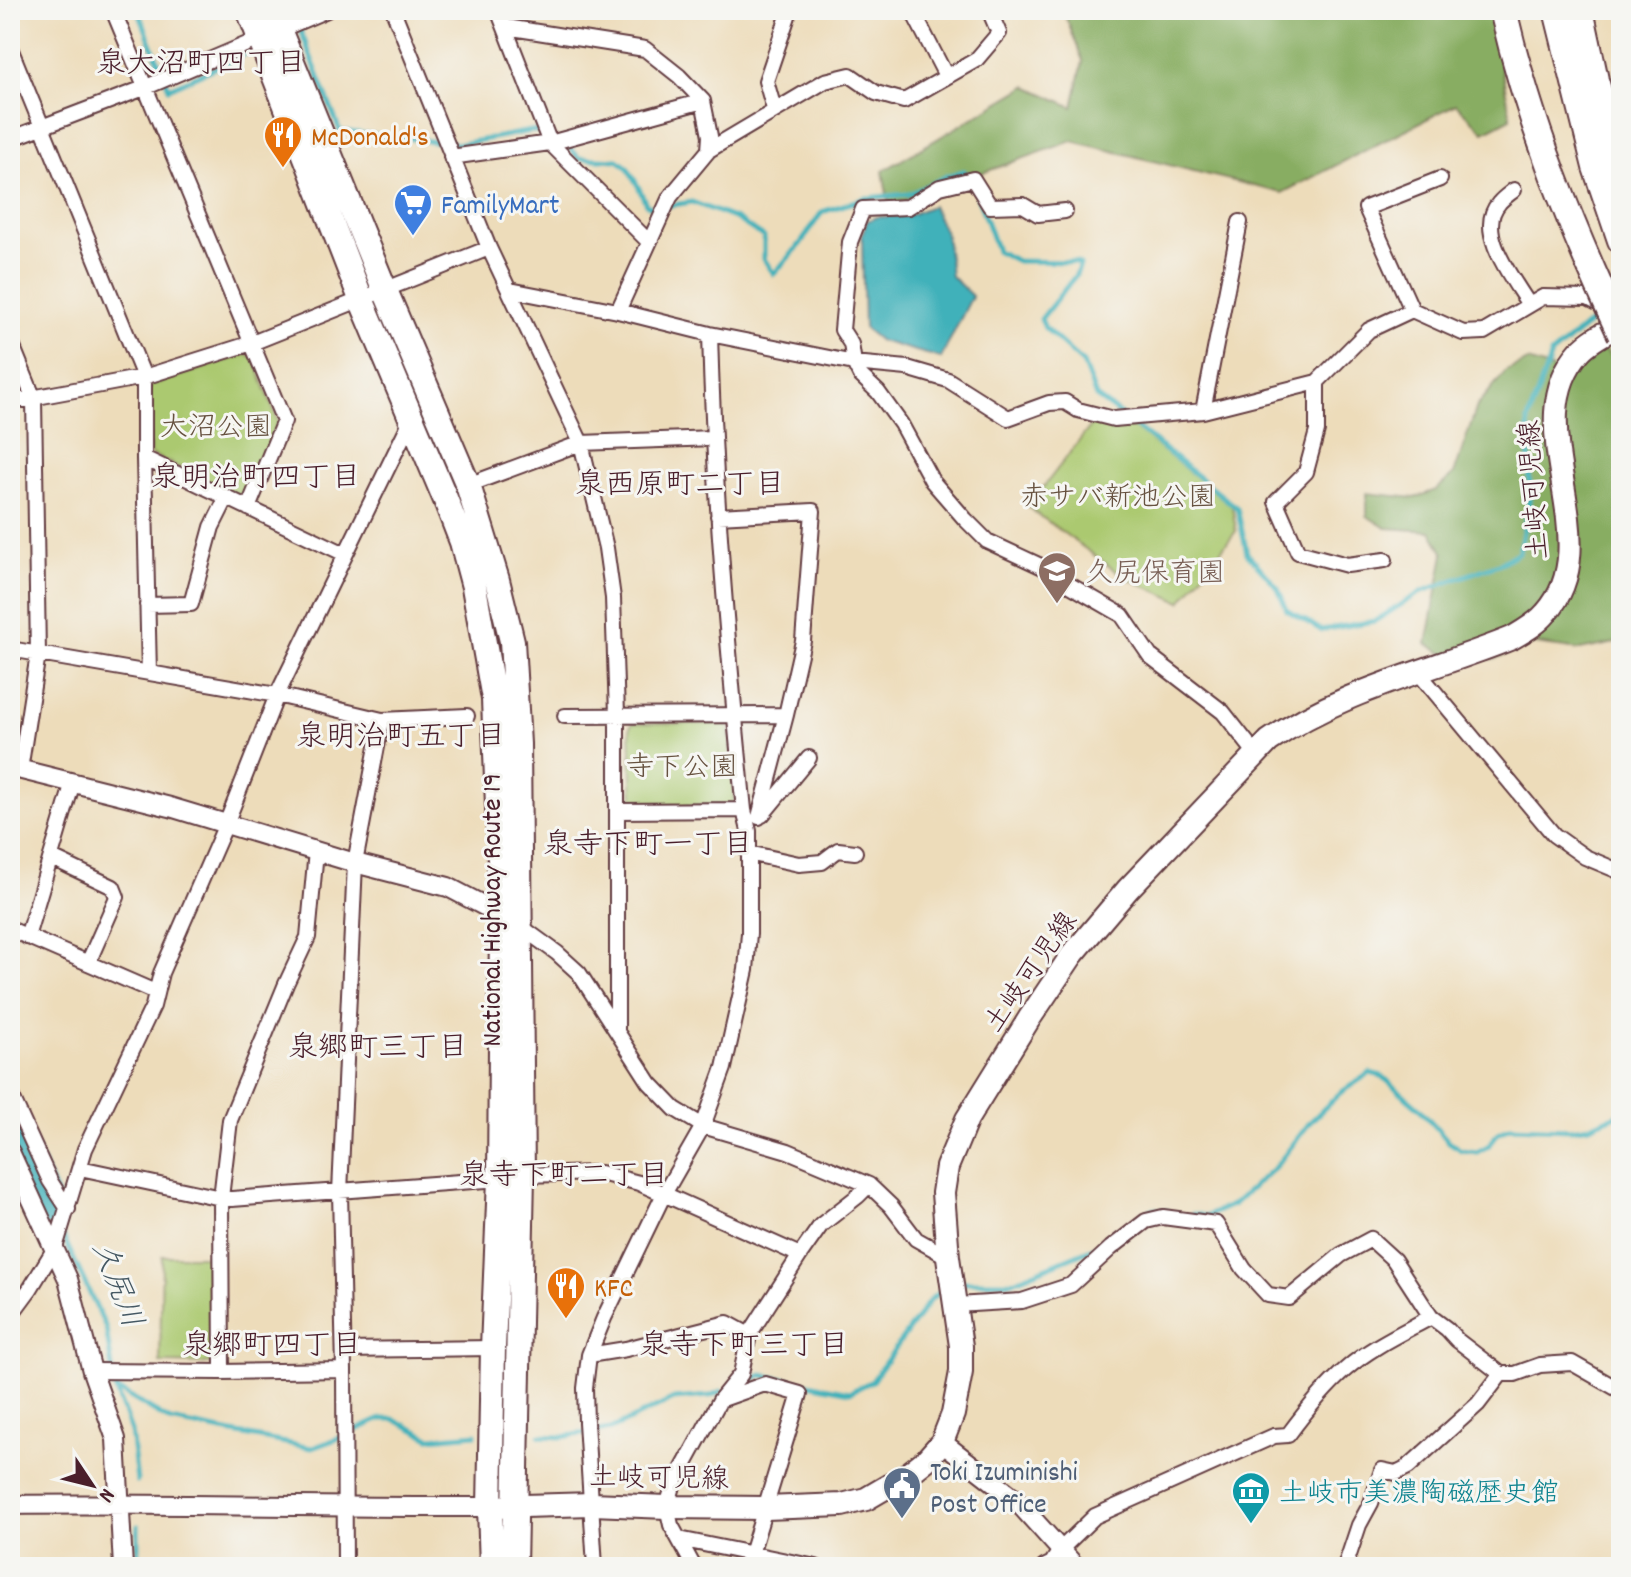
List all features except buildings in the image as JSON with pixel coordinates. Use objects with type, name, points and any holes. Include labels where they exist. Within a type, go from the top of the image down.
[{"type":"highway","name":"National Highway Route 19","points":[[249,10],[270,26],[468,485],[490,554],[512,641],[517,702],[511,920],[511,1177],[502,1506],[492,1567]]},
{"type":"highway","points":[[1503,10],[1549,167],[1621,334]]},
{"type":"highway","points":[[1557,10],[1592,153],[1617,231]]},
{"type":"highway","points":[[1580,10],[1595,80],[1621,171]]},
{"type":"highway","name":"National Highway Route 19","points":[[270,26],[361,299],[462,542],[474,587],[494,699],[511,920]]},
{"type":"highway","name":"National Highway Route 19","points":[[511,1177],[493,1348],[502,1506],[514,1567]]},
{"type":"main road","name":"土岐可児線","points":[[502,1506],[592,1504],[766,1508],[842,1505],[866,1499],[926,1460],[942,1442],[953,1414],[961,1372],[961,1346],[943,1193],[947,1167],[979,1099],[1063,968],[1108,911],[1269,741],[1290,725],[1325,707],[1512,638],[1546,614],[1563,585],[1569,545],[1555,416],[1557,394],[1566,371],[1580,351],[1621,324]]},
{"type":"street","points":[[113,10],[284,421],[248,508]]},
{"type":"street","points":[[10,139],[144,88],[270,26],[327,10]]},
{"type":"street","points":[[393,10],[489,248],[581,443],[606,548],[613,598],[617,714],[617,1032]]},
{"type":"street","points":[[498,10],[550,143],[648,241]]},
{"type":"street","points":[[774,109],[766,81],[790,10]]},
{"type":"street","points":[[912,10],[946,76]]},
{"type":"street","points":[[618,311],[670,197],[709,150],[825,81],[850,75],[876,93],[904,101],[976,60],[999,33],[989,10]]},
{"type":"street","points":[[506,27],[645,49],[679,76],[703,101],[710,136],[709,150]]},
{"type":"street","points":[[10,48],[144,377],[149,673]]},
{"type":"street","points":[[451,157],[550,143],[703,101]]},
{"type":"street","points":[[1065,211],[1038,214],[1023,205],[990,206],[968,179],[940,187],[908,207],[863,209],[850,242],[842,330],[851,344],[854,363],[860,375],[878,392],[901,424],[932,481],[965,519],[987,541],[1045,568],[1122,615],[1150,656],[1223,712],[1256,754]]},
{"type":"street","points":[[1440,179],[1366,208],[1412,310],[1463,333],[1484,332],[1543,297],[1588,298],[1621,315]]},
{"type":"street","points":[[1514,190],[1497,205],[1490,227],[1497,252],[1529,305]]},
{"type":"street","points":[[1203,411],[1240,222]]},
{"type":"street","points":[[10,402],[144,377],[252,343],[489,248]]},
{"type":"street","points":[[510,290],[854,363],[907,368],[948,380],[1008,418],[1049,403],[1065,402],[1078,410],[1114,419],[1203,411],[1317,382],[1369,330],[1412,310]]},
{"type":"street","points":[[595,1567],[585,1388],[589,1355],[664,1194],[703,1126],[724,1068],[746,970],[749,831],[744,810],[718,516],[710,334]]},
{"type":"street","points":[[10,340],[34,399],[38,654],[15,768],[448,887],[511,920],[579,973],[650,1083],[675,1109],[703,1126],[788,1151],[869,1185],[891,1206],[916,1239],[950,1263]]},
{"type":"street","points":[[1317,382],[1317,431],[1306,472],[1276,502],[1298,552],[1347,565],[1385,560]]},
{"type":"street","points":[[10,1316],[55,1248],[85,1149],[153,1006],[161,973],[226,824],[277,695],[412,418]]},
{"type":"street","points":[[468,485],[581,443],[713,438]]},
{"type":"street","points":[[144,458],[345,554]]},
{"type":"street","points":[[147,605],[191,604],[212,527],[227,497]]},
{"type":"street","points":[[718,516],[813,511],[803,641],[759,817]]},
{"type":"street","points":[[10,649],[277,695],[382,720],[467,716]]},
{"type":"street","points":[[1418,672],[1554,835],[1585,857],[1621,872]]},
{"type":"street","points":[[565,716],[786,715]]},
{"type":"street","points":[[345,1567],[340,1192],[355,863],[382,720]]},
{"type":"street","points":[[749,831],[809,758]]},
{"type":"street","points":[[27,937],[73,782]]},
{"type":"street","points":[[618,811],[744,810]]},
{"type":"street","points":[[748,853],[799,864],[822,862],[838,850],[855,852]]},
{"type":"street","points":[[222,1372],[221,1198],[230,1120],[308,937],[316,851]]},
{"type":"street","points":[[52,858],[113,887],[117,897],[88,963]]},
{"type":"street","points":[[10,929],[155,992]]},
{"type":"street","points":[[10,1093],[50,1181],[68,1209]]},
{"type":"street","points":[[10,1152],[68,1279],[92,1371],[116,1439],[123,1567]]},
{"type":"street","points":[[80,1168],[221,1198],[600,1173],[639,1183],[800,1255]]},
{"type":"street","points":[[694,1567],[671,1525],[667,1507],[673,1486],[720,1400],[741,1374],[749,1335],[800,1255],[821,1225],[869,1185]]},
{"type":"street","points":[[956,1301],[1022,1301],[1071,1285],[1146,1221],[1163,1217],[1216,1224],[1244,1269],[1268,1295],[1289,1298],[1341,1255],[1371,1239],[1394,1260],[1431,1317],[1501,1374],[1515,1374],[1540,1365],[1572,1363],[1621,1391]]},
{"type":"street","points":[[1044,1567],[1052,1563],[1060,1550],[1095,1516],[1274,1436],[1288,1435],[1303,1414],[1345,1370],[1375,1348],[1431,1317]]},
{"type":"street","points":[[589,1355],[626,1349],[727,1323],[749,1335]]},
{"type":"street","points":[[344,1350],[493,1348]]},
{"type":"street","points":[[92,1371],[344,1370]]},
{"type":"street","points":[[1345,1567],[1382,1470],[1396,1473],[1408,1467],[1478,1404],[1501,1374]]},
{"type":"street","points":[[720,1400],[765,1384],[800,1394],[751,1554]]},
{"type":"street","points":[[942,1442],[1013,1497],[1076,1567]]},
{"type":"street","points":[[10,1505],[502,1506]]},
{"type":"street","points":[[679,1539],[816,1567]]},
{"type":"green space","points":[[1063,10],[1490,10],[1511,118],[1484,132],[1456,104],[1282,193],[1072,141],[889,206],[883,171],[1027,86],[1073,107],[1083,61]]},
{"type":"green space","points":[[1602,342],[1621,376],[1621,642],[1580,650],[1535,644],[1493,659],[1446,655],[1427,644],[1444,554],[1431,531],[1386,528],[1367,516],[1367,493],[1415,498],[1436,490],[1454,474],[1477,406],[1506,371],[1528,361],[1571,375]]},
{"type":"green space","name":"大沼公園","points":[[247,354],[254,358],[278,422],[246,499],[150,454],[148,391],[152,385]]},
{"type":"green space","name":"赤サバ新池公園","points":[[1093,423],[1135,428],[1232,506],[1236,531],[1181,602],[1124,577],[1028,507]]},
{"type":"green space","name":"寺下公園","points":[[633,723],[724,724],[729,727],[734,803],[633,805],[630,727]]},
{"type":"green space","points":[[162,1256],[210,1256],[217,1261],[218,1364],[160,1363]]},
{"type":"water","points":[[932,206],[946,234],[951,276],[972,296],[941,358],[880,341],[864,328],[862,236],[867,221],[876,217],[907,216]]},
{"type":"waterway","points":[[138,10],[169,88],[244,55]]},
{"type":"waterway","points":[[300,29],[340,131],[460,144],[531,131],[544,132]]},
{"type":"waterway","points":[[563,140],[579,158],[618,160],[627,167],[646,204],[653,208],[692,202],[736,219],[764,237],[764,259],[774,274],[822,212],[866,198],[909,194],[964,171],[968,178]]},
{"type":"waterway","points":[[978,198],[997,251],[1017,261],[1075,262],[1080,265],[1076,275],[1041,319],[1045,328],[1083,363],[1096,397],[1121,415]]},
{"type":"waterway","points":[[1129,421],[1237,508],[1247,553],[1278,588],[1287,610],[1321,630],[1375,621],[1423,591],[1501,563],[1519,552],[1530,496],[1528,420],[1551,355],[1603,315]]},
{"type":"waterway","points":[[1193,1214],[1207,1216],[1234,1204],[1277,1165],[1311,1121],[1340,1093],[1370,1073],[1382,1076],[1461,1150],[1477,1152],[1509,1127],[1571,1129],[1590,1126],[1621,1113]]},
{"type":"waterway","name":"久尻川","points":[[10,1119],[52,1213]]},
{"type":"waterway","points":[[1143,1216],[1153,1209],[1167,1211]]},
{"type":"waterway","name":"久尻川","points":[[52,1213],[59,1227]]},
{"type":"waterway","points":[[960,1282],[1011,1282],[1098,1246],[1132,1224]]},
{"type":"waterway","name":"久尻川","points":[[63,1236],[106,1328],[115,1388],[131,1431],[137,1481]]},
{"type":"waterway","points":[[738,1385],[762,1375],[850,1392],[872,1381],[930,1300],[944,1288]]},
{"type":"waterway","points":[[115,1388],[170,1421],[312,1448],[381,1419],[394,1419],[430,1438],[476,1434]]},
{"type":"waterway","points":[[540,1436],[562,1437],[611,1429],[674,1399],[710,1396],[721,1391]]},
{"type":"waterway","name":"久尻川","points":[[138,1526],[138,1567]]},
{"type":"place","name":"McDonald's","points":[[283,169]]},
{"type":"place","name":"FamilyMart","points":[[413,237]]},
{"type":"place","name":"久尻保育園","points":[[1057,605]]},
{"type":"place","name":"KFC","points":[[566,1320]]},
{"type":"place","name":"Toki Izuminishi Post Office","points":[[902,1520]]},
{"type":"place","name":"土岐市美濃陶磁歴史館","points":[[1251,1525]]},
{"type":"district","name":"泉大沼町四丁目","points":[[201,62]]},
{"type":"district","name":"泉明治町四丁目","points":[[256,476]]},
{"type":"district","name":"泉西原町二丁目","points":[[680,483]]},
{"type":"district","name":"泉明治町五丁目","points":[[401,735]]},
{"type":"district","name":"泉寺下町一丁目","points":[[648,843]]},
{"type":"district","name":"泉郷町三丁目","points":[[378,1046]]},
{"type":"district","name":"泉寺下町二丁目","points":[[564,1174]]},
{"type":"district","name":"泉郷町四丁目","points":[[272,1344]]},
{"type":"district","name":"泉寺下町三丁目","points":[[744,1344]]}]
